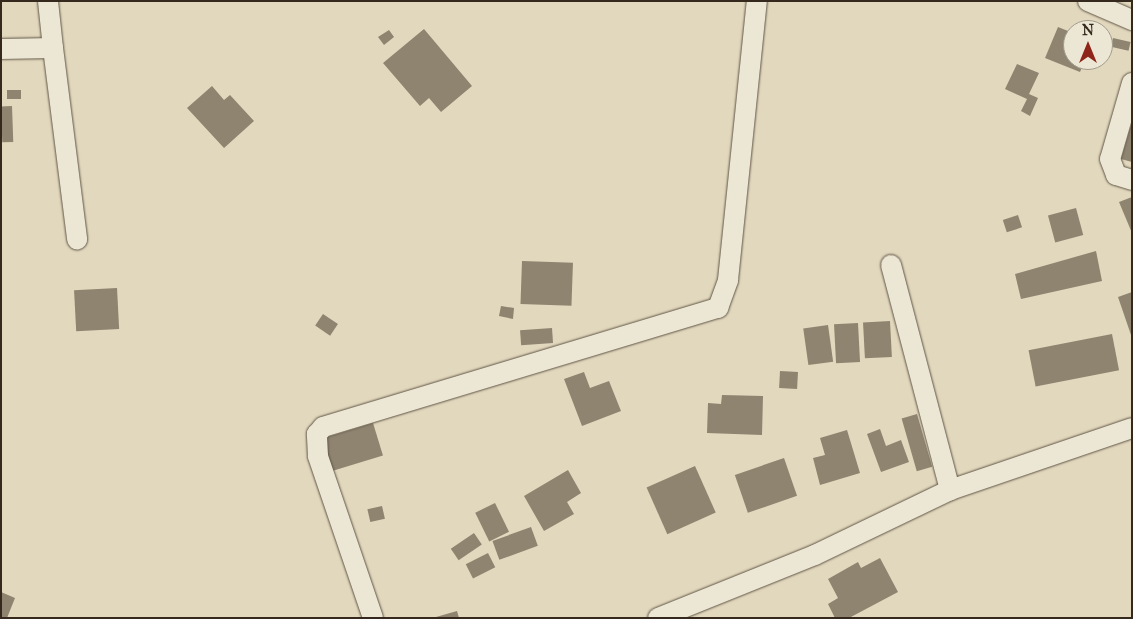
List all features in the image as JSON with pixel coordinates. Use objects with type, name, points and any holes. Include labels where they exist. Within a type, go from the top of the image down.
[{"type":"street","points":[[48,1],[76,239]]},
{"type":"street","points":[[372,618],[318,456],[317,434],[323,427],[718,308],[728,280],[757,1]]},
{"type":"street","points":[[1088,1],[1132,20]]},
{"type":"street","points":[[1,49],[53,48]]},
{"type":"street","points":[[1132,83],[1110,159],[1116,175],[1132,180]]},
{"type":"street","points":[[892,265],[950,490]]},
{"type":"street","points":[[658,618],[815,555],[950,490],[1132,428]]},
{"type":"building","points":[[1058,27],[1063,29],[1063,65],[1045,58]]},
{"type":"building","points":[[424,29],[472,86],[441,112],[429,98],[420,106],[383,63]]},
{"type":"building","points":[[389,30],[394,37],[384,45],[378,37]]},
{"type":"building","points":[[1113,38],[1131,42],[1129,51],[1113,47]]},
{"type":"building","points":[[1017,64],[1039,73],[1029,94],[1038,98],[1030,116],[1021,111],[1027,99],[1005,89]]},
{"type":"building","points":[[212,86],[224,100],[230,95],[254,121],[224,148],[187,108]]},
{"type":"building","points":[[7,90],[21,90],[21,99],[7,99]]},
{"type":"building","points":[[1,106],[12,106],[13,142],[2,142]]},
{"type":"building","points":[[1132,125],[1132,162],[1121,159]]},
{"type":"building","points":[[1132,197],[1132,233],[1119,202]]},
{"type":"building","points":[[1076,208],[1083,235],[1055,243],[1048,216]]},
{"type":"building","points":[[1018,215],[1022,227],[1007,232],[1003,220]]},
{"type":"building","points":[[1096,251],[1102,281],[1021,299],[1015,274]]},
{"type":"building","points":[[522,261],[573,263],[571,306],[520,304]]},
{"type":"building","points":[[117,288],[119,329],[76,331],[74,290]]},
{"type":"building","points":[[1132,292],[1132,335],[1131,335],[1118,297]]},
{"type":"building","points":[[501,306],[514,308],[513,319],[499,316]]},
{"type":"building","points":[[323,314],[338,324],[330,336],[315,326]]},
{"type":"building","points":[[890,321],[892,357],[865,358],[863,322]]},
{"type":"building","points":[[858,323],[860,362],[836,363],[834,324]]},
{"type":"building","points":[[828,325],[833,362],[808,365],[803,328]]},
{"type":"building","points":[[552,328],[553,343],[521,345],[520,330]]},
{"type":"building","points":[[1112,334],[1119,370],[1036,387],[1029,350]]},
{"type":"building","points":[[780,371],[798,372],[797,389],[779,388]]},
{"type":"building","points":[[584,372],[590,388],[609,381],[621,411],[582,426],[564,379]]},
{"type":"building","points":[[722,395],[763,396],[762,435],[707,433],[708,403],[721,404]]},
{"type":"building","points":[[917,414],[932,467],[917,471],[902,418]]},
{"type":"building","points":[[373,423],[383,456],[331,471],[321,439]]},
{"type":"building","points":[[880,429],[886,446],[901,440],[909,462],[881,472],[867,434]]},
{"type":"building","points":[[847,430],[860,473],[820,485],[813,458],[825,455],[820,438]]},
{"type":"building","points":[[784,458],[797,496],[748,513],[735,475]]},
{"type":"building","points":[[695,466],[716,513],[667,534],[647,488]]},
{"type":"building","points":[[568,470],[581,493],[567,502],[574,514],[544,531],[524,496]]},
{"type":"building","points":[[495,503],[509,532],[489,541],[475,513]]},
{"type":"building","points":[[382,506],[385,519],[370,522],[367,509]]},
{"type":"building","points":[[531,527],[538,546],[499,560],[492,541]]},
{"type":"building","points":[[474,533],[482,545],[459,560],[451,549]]},
{"type":"building","points":[[488,553],[495,567],[473,579],[466,564]]},
{"type":"building","points":[[880,558],[898,592],[849,618],[835,618],[828,604],[838,598],[828,579],[858,562],[861,568]]},
{"type":"building","points":[[1,592],[15,598],[7,618],[1,618]]},
{"type":"building","points":[[457,611],[459,618],[436,618],[436,617]]}]
